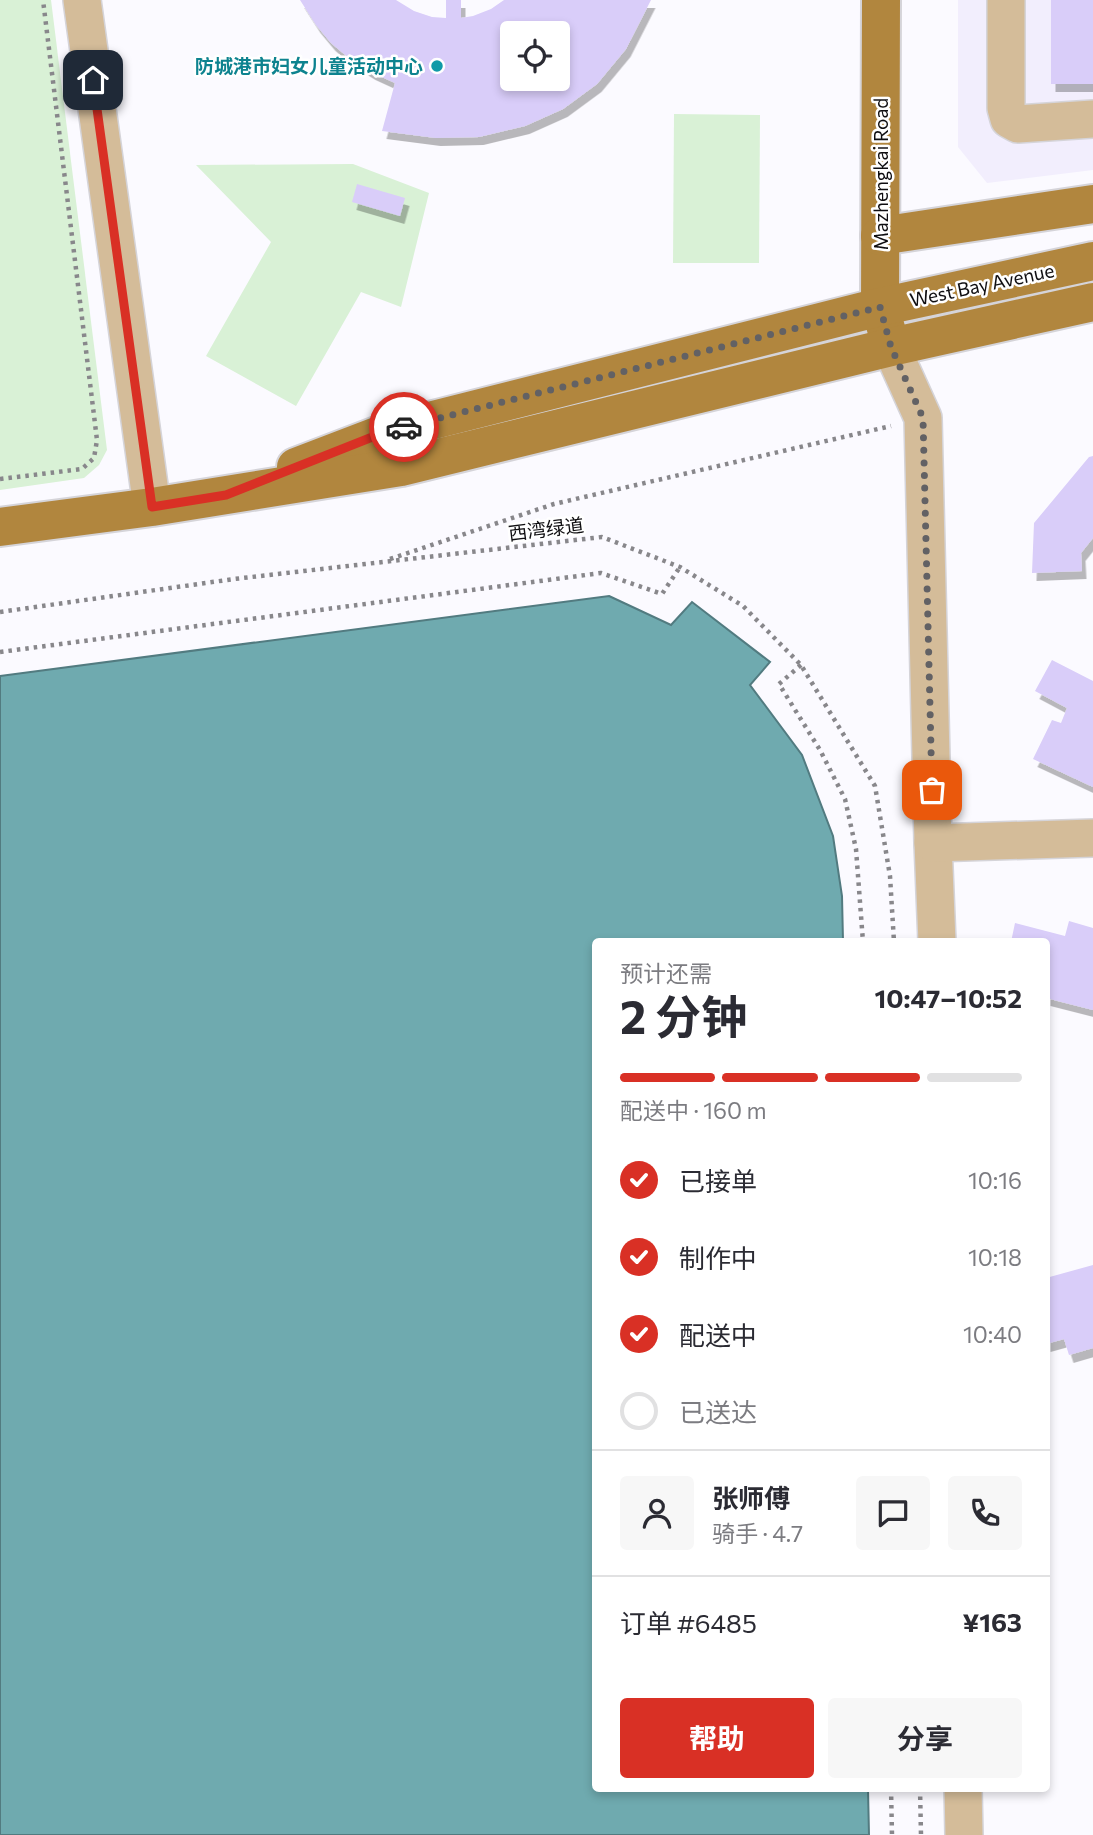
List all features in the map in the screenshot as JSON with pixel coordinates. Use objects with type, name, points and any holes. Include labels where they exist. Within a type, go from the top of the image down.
[{"type":"main road","name":"Mazhengkai Road","points":[[881,0],[880,307],[891,347]]},
{"type":"main road","points":[[880,236],[1093,204]]},
{"type":"main road","name":"West Bay Avenue","points":[[226,495],[390,430],[880,307],[1093,261]]},
{"type":"main road","name":"West Bay Avenue","points":[[0,527],[152,507],[401,467],[891,347],[1093,302]]},
{"type":"street","points":[[82,0],[152,507]]},
{"type":"street","points":[[1006,0],[1006,108],[1009,119],[1018,124],[1093,119]]},
{"type":"street","points":[[891,347],[923,418],[937,938]]},
{"type":"street","points":[[933,843],[1093,838]]},
{"type":"street","points":[[963,1792],[964,1835]]},
{"type":"path","points":[[0,479],[82,469],[94,458],[97,440],[43,0]]},
{"type":"path","points":[[379,563],[554,504],[923,418]]},
{"type":"path","name":"西湾绿道","points":[[0,612],[234,579],[602,537],[680,567],[743,606],[801,665],[875,786],[890,876],[894,938]]},
{"type":"path","points":[[0,652],[601,573],[662,594],[680,567]]},
{"type":"path","points":[[801,665],[779,684],[820,750],[845,799],[856,849],[863,938]]},
{"type":"path","points":[[891,1792],[892,1835]]},
{"type":"path","points":[[920,1792],[921,1835]]},
{"type":"shaded area","points":[[958,0],[1093,0],[1093,170],[987,183],[958,147]]},
{"type":"green space","points":[[0,0],[51,0],[107,450],[99,465],[84,478],[0,490]]},
{"type":"green space","points":[[674,114],[760,115],[759,263],[673,263]]},
{"type":"green space","points":[[353,164],[429,193],[401,307],[361,292],[296,406],[206,356],[271,242],[196,165]]},
{"type":"water","points":[[609,596],[671,625],[692,602],[770,662],[750,685],[802,755],[833,836],[842,896],[843,938],[592,938],[592,1792],[868,1792],[869,1835],[0,1835],[0,676]]},
{"type":"building","name":"防城港市妇女儿童活动中心","points":[[300,0],[396,0],[414,11],[446,18],[446,0],[461,0],[461,18],[491,9],[504,0],[651,0],[626,49],[597,84],[563,109],[525,126],[479,137],[436,138],[382,131],[395,83],[350,59],[331,43]]},
{"type":"building","points":[[1051,0],[1093,0],[1093,84],[1051,84]]},
{"type":"building","points":[[357,184],[405,198],[400,216],[352,202]]},
{"type":"building","points":[[1093,456],[1093,538],[1081,553],[1082,571],[1032,573],[1034,523],[1089,457]]},
{"type":"building","points":[[1052,660],[1093,681],[1093,787],[1033,759],[1052,720],[1061,723],[1067,708],[1035,691]]},
{"type":"building","points":[[1069,921],[1093,928],[1093,1010],[1050,999],[1050,938],[1012,938],[1015,923],[1065,936]]},
{"type":"building","points":[[1093,1265],[1093,1348],[1069,1355],[1064,1339],[1050,1343],[1050,1277]]},
{"type":"way so far","points":[[404,427],[880,307],[891,347],[923,418],[932,790]]},
{"type":"place","name":"防城港市妇女儿童活动中心","points":[[437,66]]},
{"type":"route","points":[[93,80],[152,507],[226,495],[390,430],[404,427]]}]
